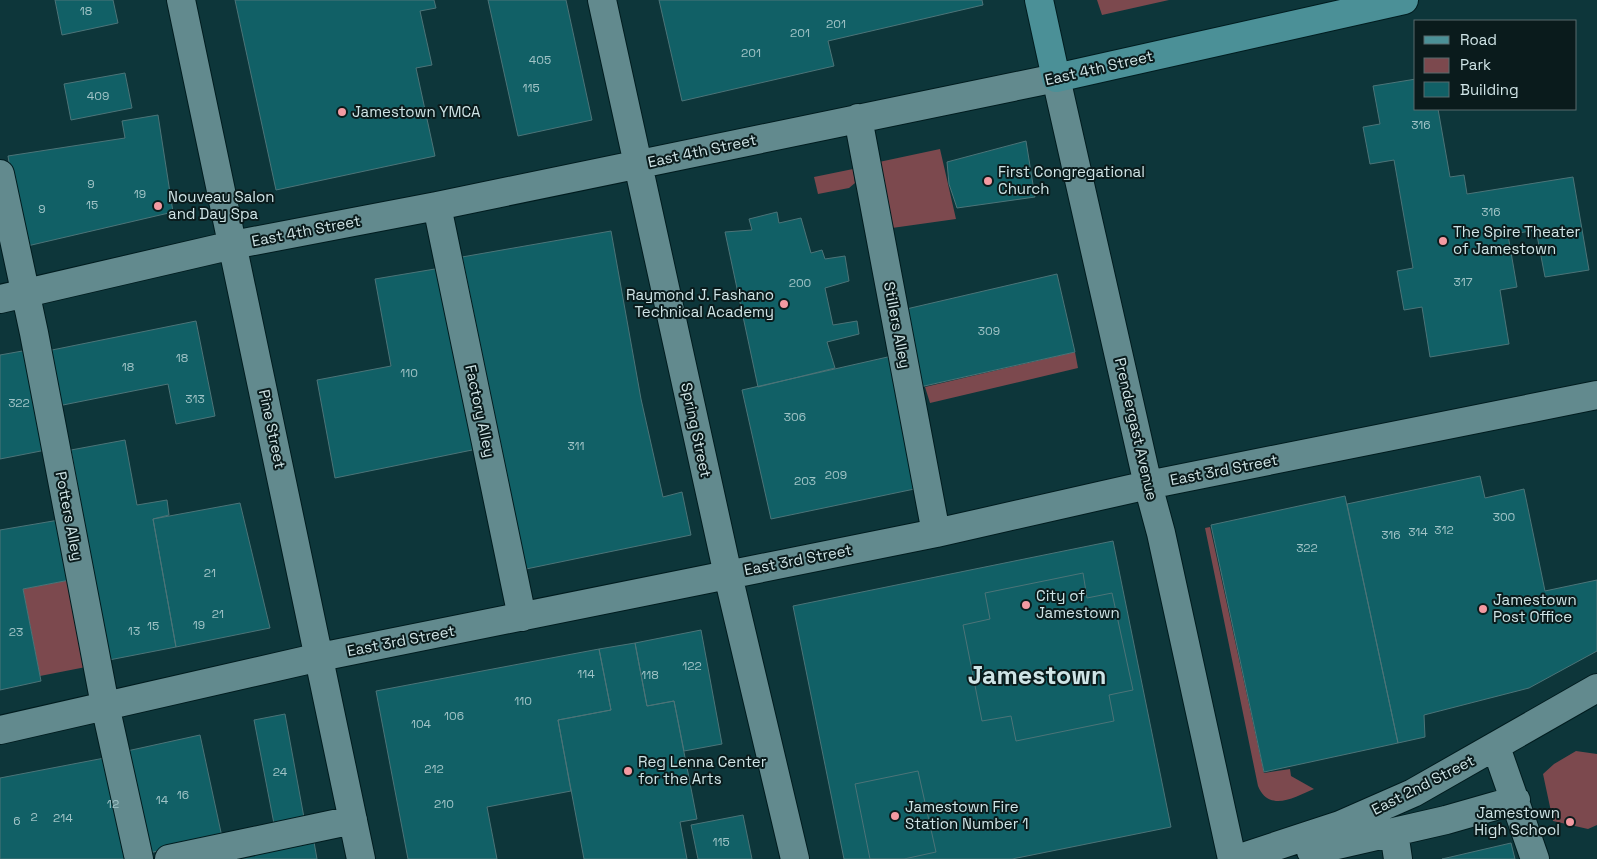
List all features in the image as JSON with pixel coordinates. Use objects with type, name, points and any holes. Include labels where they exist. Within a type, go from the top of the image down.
[{"type":"main road","name":"Prendergast Avenue","points":[[1039,0],[1056,78]]},
{"type":"main road","name":"East 4th Street","points":[[1056,78],[1404,0]]},
{"type":"street","name":"Pine Street","points":[[181,0],[234,245],[361,859]]},
{"type":"street","name":"Spring Street","points":[[602,0],[728,575],[795,859]]},
{"type":"street","name":"East 4th Street","points":[[13,296],[234,245],[438,206],[1056,78]]},
{"type":"street","name":"Prendergast Avenue","points":[[1056,78],[1148,486],[1161,533],[1232,859]]},
{"type":"street","name":"Stillers Alley","points":[[858,118],[936,533]]},
{"type":"street","name":"Potters Alley","points":[[0,174],[13,296],[139,859]]},
{"type":"street","name":"Factory Alley","points":[[438,206],[522,617]]},
{"type":"street","name":"East 3rd Street","points":[[0,730],[320,657],[936,533],[1148,486],[1597,395]]},
{"type":"street","name":"East 2nd Street","points":[[1237,859],[1340,825],[1413,793],[1597,688]]},
{"type":"street","points":[[1496,747],[1535,859]]},
{"type":"street","name":"East 2nd Street","points":[[1275,859],[1394,832],[1516,800]]},
{"type":"street","points":[[169,859],[353,820]]},
{"type":"street","points":[[1394,832],[1398,859]]},
{"type":"green space","points":[[1097,0],[1169,0],[1102,15]]},
{"type":"green space","points":[[940,149],[956,219],[892,228],[879,162]]},
{"type":"green space","points":[[853,169],[855,183],[849,188],[818,194],[814,177]]},
{"type":"green space","points":[[1075,352],[1078,368],[930,403],[925,387]]},
{"type":"green space","points":[[1210,527],[1264,773],[1290,769],[1291,776],[1314,789],[1291,799],[1276,801],[1269,799],[1258,786],[1205,528]]},
{"type":"green space","points":[[75,579],[91,666],[40,676],[23,589]]},
{"type":"green space","points":[[1576,751],[1597,754],[1597,825],[1588,829],[1553,821],[1543,774],[1554,764]]},
{"type":"building","points":[[55,0],[113,0],[118,23],[62,35]]},
{"type":"building","name":"Jamestown YMCA","points":[[235,0],[434,0],[436,8],[420,11],[432,65],[416,68],[435,156],[276,190]]},
{"type":"building","points":[[488,0],[566,0],[592,120],[518,136]]},
{"type":"building","points":[[659,0],[982,0],[983,5],[828,41],[834,66],[682,101]]},
{"type":"building","points":[[125,73],[132,108],[71,120],[64,84]]},
{"type":"building","points":[[1414,79],[1414,110],[1438,110],[1450,177],[1464,175],[1467,194],[1573,177],[1589,270],[1545,277],[1536,230],[1508,235],[1517,287],[1500,290],[1509,344],[1430,357],[1422,307],[1404,310],[1397,271],[1413,268],[1394,160],[1370,164],[1363,127],[1380,124],[1373,86]]},
{"type":"building","points":[[158,115],[173,212],[23,247],[8,156],[125,138],[122,121]]},
{"type":"building","points":[[1026,141],[1035,197],[957,208],[949,184],[947,162]]},
{"type":"building","name":"Raymond J. Fashano Technical Academy","points":[[777,212],[779,223],[801,218],[811,253],[822,250],[825,259],[845,256],[849,281],[825,288],[833,325],[857,321],[859,334],[827,342],[835,368],[758,387],[725,232],[752,230],[749,219]]},
{"type":"building","points":[[611,231],[641,399],[663,497],[682,492],[691,535],[526,569],[462,257]]},
{"type":"building","points":[[441,268],[482,448],[335,478],[317,380],[391,366],[375,279]]},
{"type":"building","points":[[1057,274],[1075,352],[920,387],[902,310]]},
{"type":"building","points":[[196,321],[215,416],[176,424],[168,384],[58,406],[47,351]]},
{"type":"building","points":[[28,350],[46,450],[0,459],[0,355]]},
{"type":"building","points":[[892,356],[924,487],[771,519],[742,390]]},
{"type":"building","points":[[125,440],[137,505],[167,500],[169,515],[153,519],[176,647],[109,660],[71,450]]},
{"type":"building","name":"Jamestown Post Office","points":[[1480,476],[1485,498],[1524,489],[1545,591],[1597,580],[1597,651],[1529,688],[1424,715],[1425,737],[1398,743],[1347,504]]},
{"type":"building","points":[[1345,496],[1398,743],[1264,772],[1211,525]]},
{"type":"building","points":[[240,503],[270,628],[176,647],[153,519]]},
{"type":"building","points":[[65,519],[75,579],[23,589],[41,681],[0,690],[0,530]]},
{"type":"building","points":[[1113,541],[1171,827],[1012,859],[844,859],[793,606]]},
{"type":"building","points":[[1083,573],[1087,598],[1112,593],[1133,690],[1109,695],[1114,721],[1016,741],[1011,716],[982,721],[963,625],[990,619],[985,593]]},
{"type":"building","points":[[701,630],[722,744],[684,751],[674,701],[647,706],[635,643]]},
{"type":"building","name":"Reg Lenna Center for the Arts","points":[[635,643],[647,706],[674,701],[697,819],[680,822],[687,859],[584,859],[558,720],[611,710],[599,649]]},
{"type":"building","points":[[599,649],[611,710],[558,720],[571,791],[487,807],[497,859],[408,859],[376,691]]},
{"type":"building","points":[[285,714],[305,823],[275,829],[254,720]]},
{"type":"building","points":[[200,735],[222,837],[149,853],[127,751]]},
{"type":"building","points":[[115,756],[134,859],[0,859],[0,778]]},
{"type":"building","points":[[918,771],[936,852],[904,859],[870,859],[855,784]]},
{"type":"building","points":[[743,815],[752,859],[698,859],[691,825]]},
{"type":"building","points":[[314,842],[317,859],[232,859]]},
{"type":"building","points":[[1511,843],[1515,859],[1442,859]]},
{"type":"place","name":"Jamestown YMCA","points":[[342,112]]},
{"type":"place","name":"First Congregational Church","points":[[988,181]]},
{"type":"place","name":"Nouveau Salon and Day Spa","points":[[158,206]]},
{"type":"place","name":"The Spire Theater of Jamestown","points":[[1443,241]]},
{"type":"place","name":"Raymond J. Fashano Technical Academy","points":[[784,304]]},
{"type":"place","name":"City of Jamestown","points":[[1026,605]]},
{"type":"place","name":"Jamestown Post Office","points":[[1483,609]]},
{"type":"place","name":"Reg Lenna Center for the Arts","points":[[628,771]]},
{"type":"place","name":"Jamestown Fire Station Number 1","points":[[895,816]]},
{"type":"place","name":"Jamestown High School","points":[[1570,822]]},
{"type":"district","name":"Jamestown","points":[[1037,675]]}]
